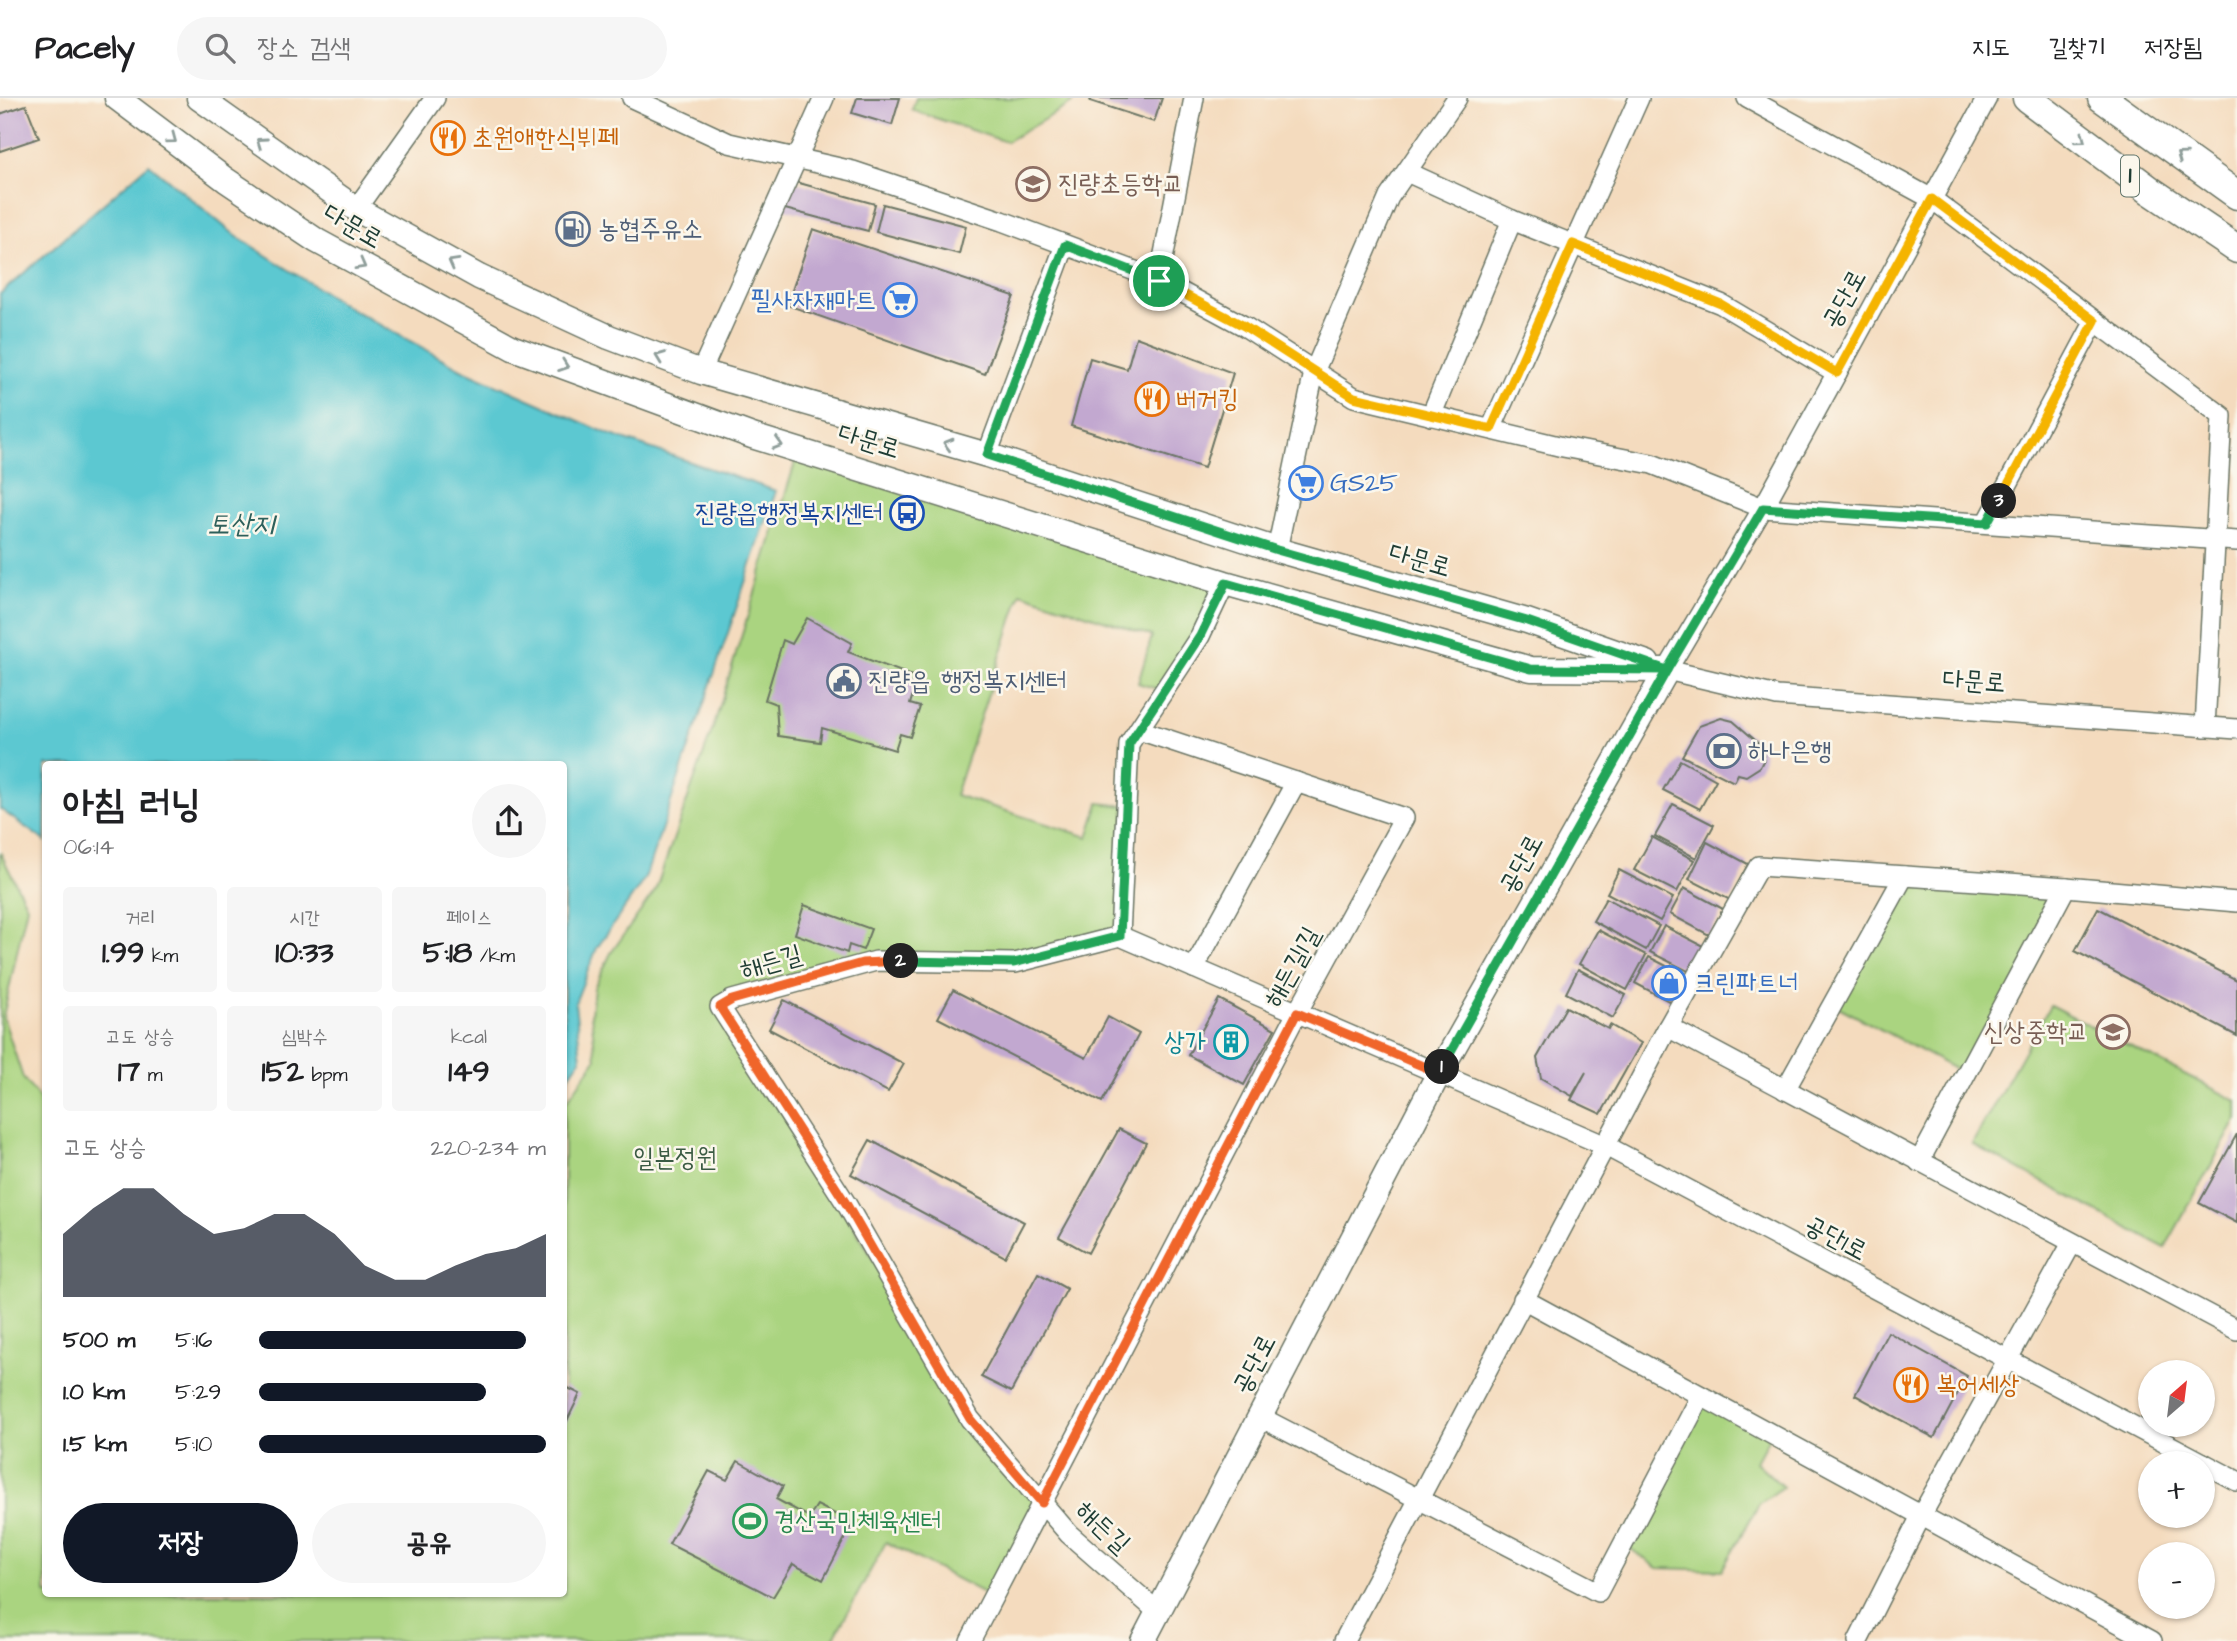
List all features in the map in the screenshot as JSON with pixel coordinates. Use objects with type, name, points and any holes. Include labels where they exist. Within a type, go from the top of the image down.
[{"type":"highway","name":"1","points":[[2027,98],[2151,191],[2237,249]]},
{"type":"highway","name":"1","points":[[2102,98],[2237,195]]},
{"type":"main road","name":"다문로","points":[[117,98],[226,180],[317,241],[513,348],[752,436],[1226,583],[1531,669],[1667,670]]},
{"type":"main road","name":"다문로","points":[[199,98],[356,209],[479,277],[609,337],[701,372],[987,455],[1277,550],[1527,621],[1667,670]]},
{"type":"main road","name":"공단로","points":[[1143,1641],[1439,1073],[1667,670]]},
{"type":"street","points":[[356,209],[435,98]]},
{"type":"street","points":[[632,98],[654,103],[729,143],[853,171],[1159,281],[1244,326],[1354,397],[1563,447],[1652,464],[1763,508],[2237,541]]},
{"type":"street","points":[[701,372],[824,98]]},
{"type":"street","points":[[1159,281],[1194,98]]},
{"type":"street","points":[[1277,550],[1314,372],[1389,197],[1457,98]]},
{"type":"street","points":[[1491,429],[1639,98]]},
{"type":"street","points":[[1747,98],[1932,199],[2222,416],[2205,727]]},
{"type":"street","name":"공단로","points":[[1667,670],[1763,508],[1987,98]]},
{"type":"street","points":[[1407,172],[1512,220],[1721,304],[1837,373]]},
{"type":"street","points":[[1430,416],[1512,220]]},
{"type":"street","points":[[987,455],[1065,245]]},
{"type":"street","points":[[1987,523],[2095,321]]},
{"type":"street","points":[[1120,936],[1129,744],[1200,636],[1226,583]]},
{"type":"street","name":"다문로","points":[[1667,670],[1777,696],[2237,729]]},
{"type":"street","name":"해든길1길","points":[[970,1641],[1297,1013],[1404,818],[1139,730]]},
{"type":"street","points":[[1194,968],[1296,782]]},
{"type":"street","points":[[1344,1641],[1668,1027],[1759,866],[2066,887],[2237,902]]},
{"type":"street","points":[[1785,1090],[1904,876]]},
{"type":"street","points":[[1919,1162],[2066,887]]},
{"type":"street","name":"공단1로","points":[[1120,936],[1606,1146],[2180,1451]]},
{"type":"street","name":"해든길","points":[[1120,936],[1014,963],[862,963],[732,1000],[720,1007],[847,1205],[970,1419],[1069,1534],[1158,1612]]},
{"type":"street","points":[[1668,1027],[2237,1330]]},
{"type":"street","points":[[1858,1641],[1921,1516],[2072,1243]]},
{"type":"street","points":[[1523,1299],[2143,1639]]},
{"type":"street","points":[[1260,1417],[1598,1592],[1701,1396]]},
{"type":"street","name":"공단1로","points":[[2215,1469],[2237,1481]]},
{"type":"green space","points":[[916,98],[1074,98],[1072,103],[1006,142],[912,110]]},
{"type":"green space","name":"일본정원","points":[[799,450],[1225,583],[1164,691],[1138,683],[1152,636],[1021,593],[955,795],[1088,837],[1099,803],[1126,806],[1120,936],[1015,963],[876,961],[721,1007],[970,1419],[1042,1503],[993,1598],[886,1542],[832,1641],[0,1641],[0,852],[27,906],[3,1017],[23,1078],[42,1102],[42,1597],[567,1597],[567,1101],[596,1059],[591,1014],[594,988],[611,953],[655,891],[715,722]]},
{"type":"green space","points":[[1904,876],[2066,887],[1966,1075],[1833,1004]]},
{"type":"green space","points":[[2050,1005],[2237,1101],[2237,1119],[2165,1248],[1972,1144]]},
{"type":"green space","points":[[1701,1396],[1771,1434],[1756,1462],[1783,1487],[1759,1504],[1722,1570],[1657,1568],[1624,1544]]},
{"type":"water","name":"토산지","points":[[149,164],[236,236],[344,305],[461,369],[611,435],[776,491],[645,878],[597,948],[575,1003],[581,1059],[567,1079],[567,761],[42,761],[42,839],[0,809],[0,294]]},
{"type":"building","points":[[857,98],[900,98],[892,125],[852,113]]},
{"type":"building","points":[[1092,98],[1162,98],[1154,122],[1090,101]]},
{"type":"building","points":[[26,105],[39,138],[0,151],[0,114]]},
{"type":"building","points":[[792,181],[875,204],[868,231],[785,209]]},
{"type":"building","points":[[883,204],[966,226],[959,254],[876,232]]},
{"type":"building","name":"필사자재마트","points":[[813,229],[1014,296],[985,374],[787,305]]},
{"type":"building","name":"버거킹","points":[[1136,337],[1233,373],[1204,468],[1071,426],[1090,358],[1127,369]]},
{"type":"building","name":"진량읍 행정복지센터","points":[[807,618],[852,643],[848,652],[918,678],[910,704],[920,707],[910,737],[900,734],[895,750],[822,728],[820,742],[778,736],[776,704],[765,700],[783,640],[792,644]]},
{"type":"building","name":"하나은행","points":[[1721,718],[1733,721],[1762,746],[1764,759],[1760,767],[1746,776],[1738,774],[1734,782],[1682,756],[1699,726]]},
{"type":"building","points":[[1680,760],[1716,780],[1700,809],[1663,790]]},
{"type":"building","points":[[1673,804],[1714,825],[1696,858],[1655,836]]},
{"type":"building","points":[[1652,837],[1694,860],[1677,892],[1634,870]]},
{"type":"building","points":[[1707,842],[1748,864],[1730,900],[1689,879]]},
{"type":"building","points":[[1619,870],[1673,898],[1660,921],[1607,893]]},
{"type":"building","points":[[1684,888],[1723,909],[1709,935],[1670,914]]},
{"type":"building","points":[[1606,898],[1659,926],[1646,950],[1593,921]]},
{"type":"building","points":[[804,905],[871,929],[863,950],[849,945],[847,953],[795,934]]},
{"type":"building","points":[[2098,908],[2237,980],[2237,1036],[2075,951]]},
{"type":"building","points":[[1664,926],[1703,946],[1690,972],[1650,952]]},
{"type":"building","points":[[1598,930],[1646,955],[1627,990],[1579,964]]},
{"type":"building","points":[[1649,957],[1688,977],[1674,1004],[1635,983]]},
{"type":"building","points":[[1578,969],[1626,995],[1613,1018],[1566,993]]},
{"type":"building","points":[[953,990],[1086,1058],[1108,1017],[1139,1034],[1102,1102],[938,1018]]},
{"type":"building","name":"상가","points":[[1219,999],[1275,1029],[1244,1085],[1188,1055]]},
{"type":"building","points":[[784,1000],[904,1064],[888,1092],[769,1029]]},
{"type":"building","points":[[1566,1007],[1608,1029],[1610,1025],[1641,1043],[1601,1114],[1571,1100],[1586,1072],[1572,1096],[1541,1078],[1537,1058]]},
{"type":"building","points":[[1119,1129],[1146,1143],[1088,1253],[1059,1237]]},
{"type":"building","points":[[2237,1134],[2237,1223],[2199,1203]]},
{"type":"building","points":[[870,1140],[1024,1222],[1005,1257],[851,1174]]},
{"type":"building","points":[[1038,1273],[1067,1289],[1011,1392],[981,1377]]},
{"type":"building","name":"복어세상","points":[[1888,1332],[1967,1376],[1934,1438],[1855,1395]]},
{"type":"building","points":[[567,1388],[580,1394],[567,1421]]},
{"type":"building","points":[[738,1461],[783,1486],[776,1499],[809,1517],[817,1505],[853,1523],[823,1580],[793,1564],[773,1597],[669,1544],[709,1471],[727,1480]]},
{"type":"place","name":"초원애한식뷔페","points":[[448,138]]},
{"type":"place","name":"진량초등학교","points":[[1033,184]]},
{"type":"place","name":"농협주유소","points":[[573,229]]},
{"type":"place","name":"필사자재마트","points":[[900,300]]},
{"type":"place","name":"버거킹","points":[[1152,399]]},
{"type":"place","name":"GS25","points":[[1306,483]]},
{"type":"place","name":"진량읍행정복지센터","points":[[907,513]]},
{"type":"place","name":"진량읍 행정복지센터","points":[[844,681]]},
{"type":"place","name":"하나은행","points":[[1724,751]]},
{"type":"place","name":"크린파트너","points":[[1669,983]]},
{"type":"place","name":"신상중학교","points":[[2113,1032]]},
{"type":"place","name":"상가","points":[[1231,1042]]},
{"type":"place","name":"복어세상","points":[[1911,1385]]},
{"type":"place","name":"경산국민체육센터","points":[[750,1521]]},
{"type":"route","points":[[1159,281],[1065,245],[987,455],[1277,550],[1527,621],[1667,670],[1553,867],[1439,1073],[1297,1013],[1042,1503],[970,1419],[847,1205],[720,1007],[732,1000],[862,963],[1014,963],[1120,936],[1129,744],[1200,636],[1226,583],[1531,669],[1667,670],[1763,508],[1987,523],[2095,321],[1932,199],[1837,373],[1721,304],[1573,244],[1491,429],[1354,397],[1244,326],[1159,281]]}]
